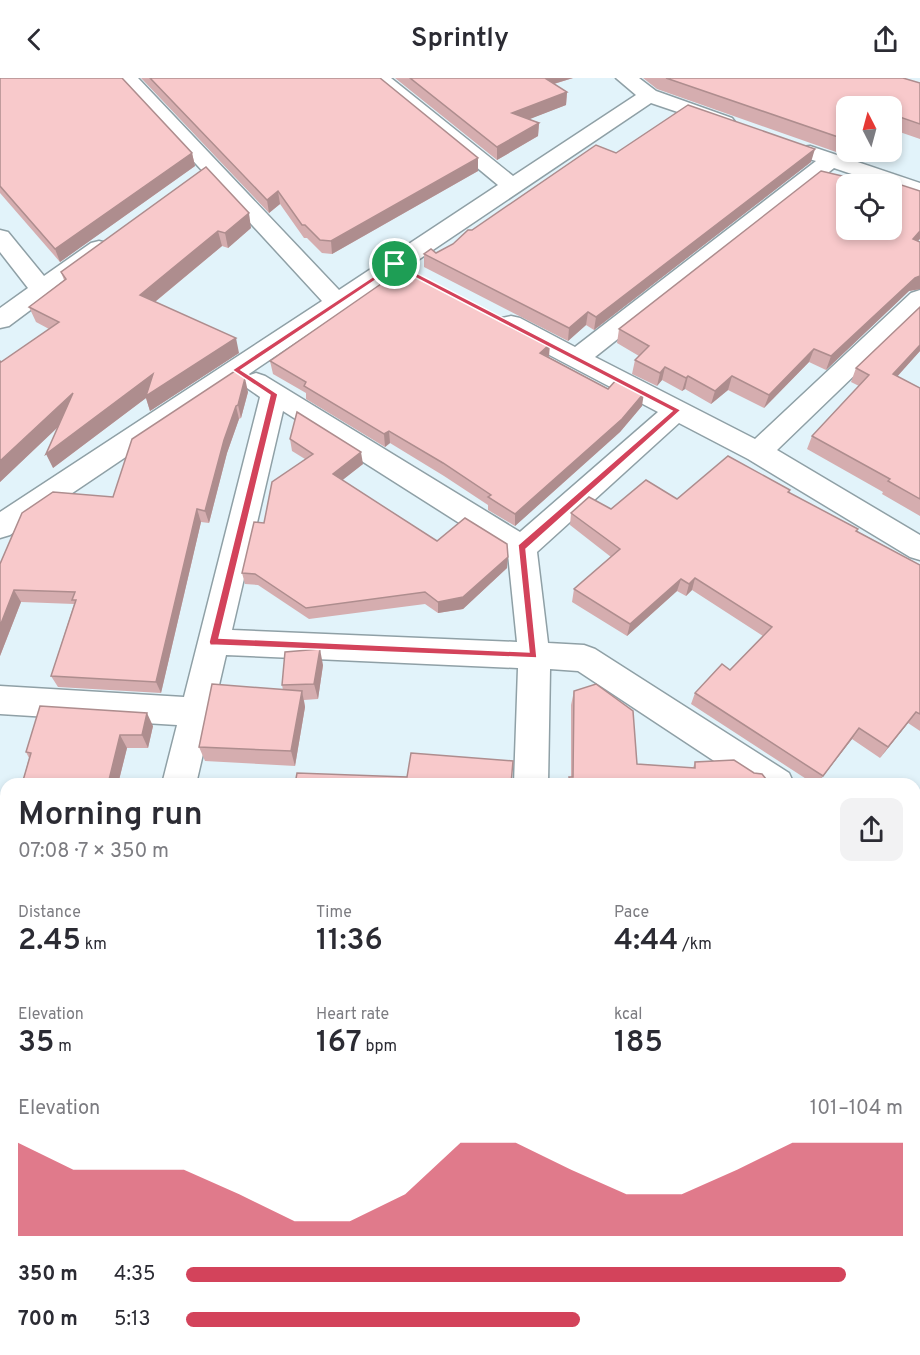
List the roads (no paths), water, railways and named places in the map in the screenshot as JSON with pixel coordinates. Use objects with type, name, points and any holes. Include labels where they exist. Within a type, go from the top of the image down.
[{"type":"street","points":[[128,78],[202,173],[337,302]]},
{"type":"street","points":[[379,78],[512,186]]},
{"type":"street","points":[[626,78],[649,95],[745,129]]},
{"type":"street","points":[[0,527],[649,95]]},
{"type":"street","points":[[788,144],[920,191]]},
{"type":"street","points":[[577,358],[831,160]]},
{"type":"street","points":[[0,320],[117,234]]},
{"type":"street","points":[[0,237],[42,289]]},
{"type":"street","points":[[395,264],[425,280]]},
{"type":"street","points":[[758,452],[920,298]]},
{"type":"street","points":[[486,311],[758,452],[920,549]]},
{"type":"street","points":[[236,370],[522,548]]},
{"type":"street","points":[[180,778],[274,394]]},
{"type":"street","points":[[522,548],[677,410]]},
{"type":"street","points":[[522,548],[534,656],[531,778]]},
{"type":"street","points":[[214,642],[584,658],[768,778]]},
{"type":"street","points":[[0,700],[197,712]]}]
